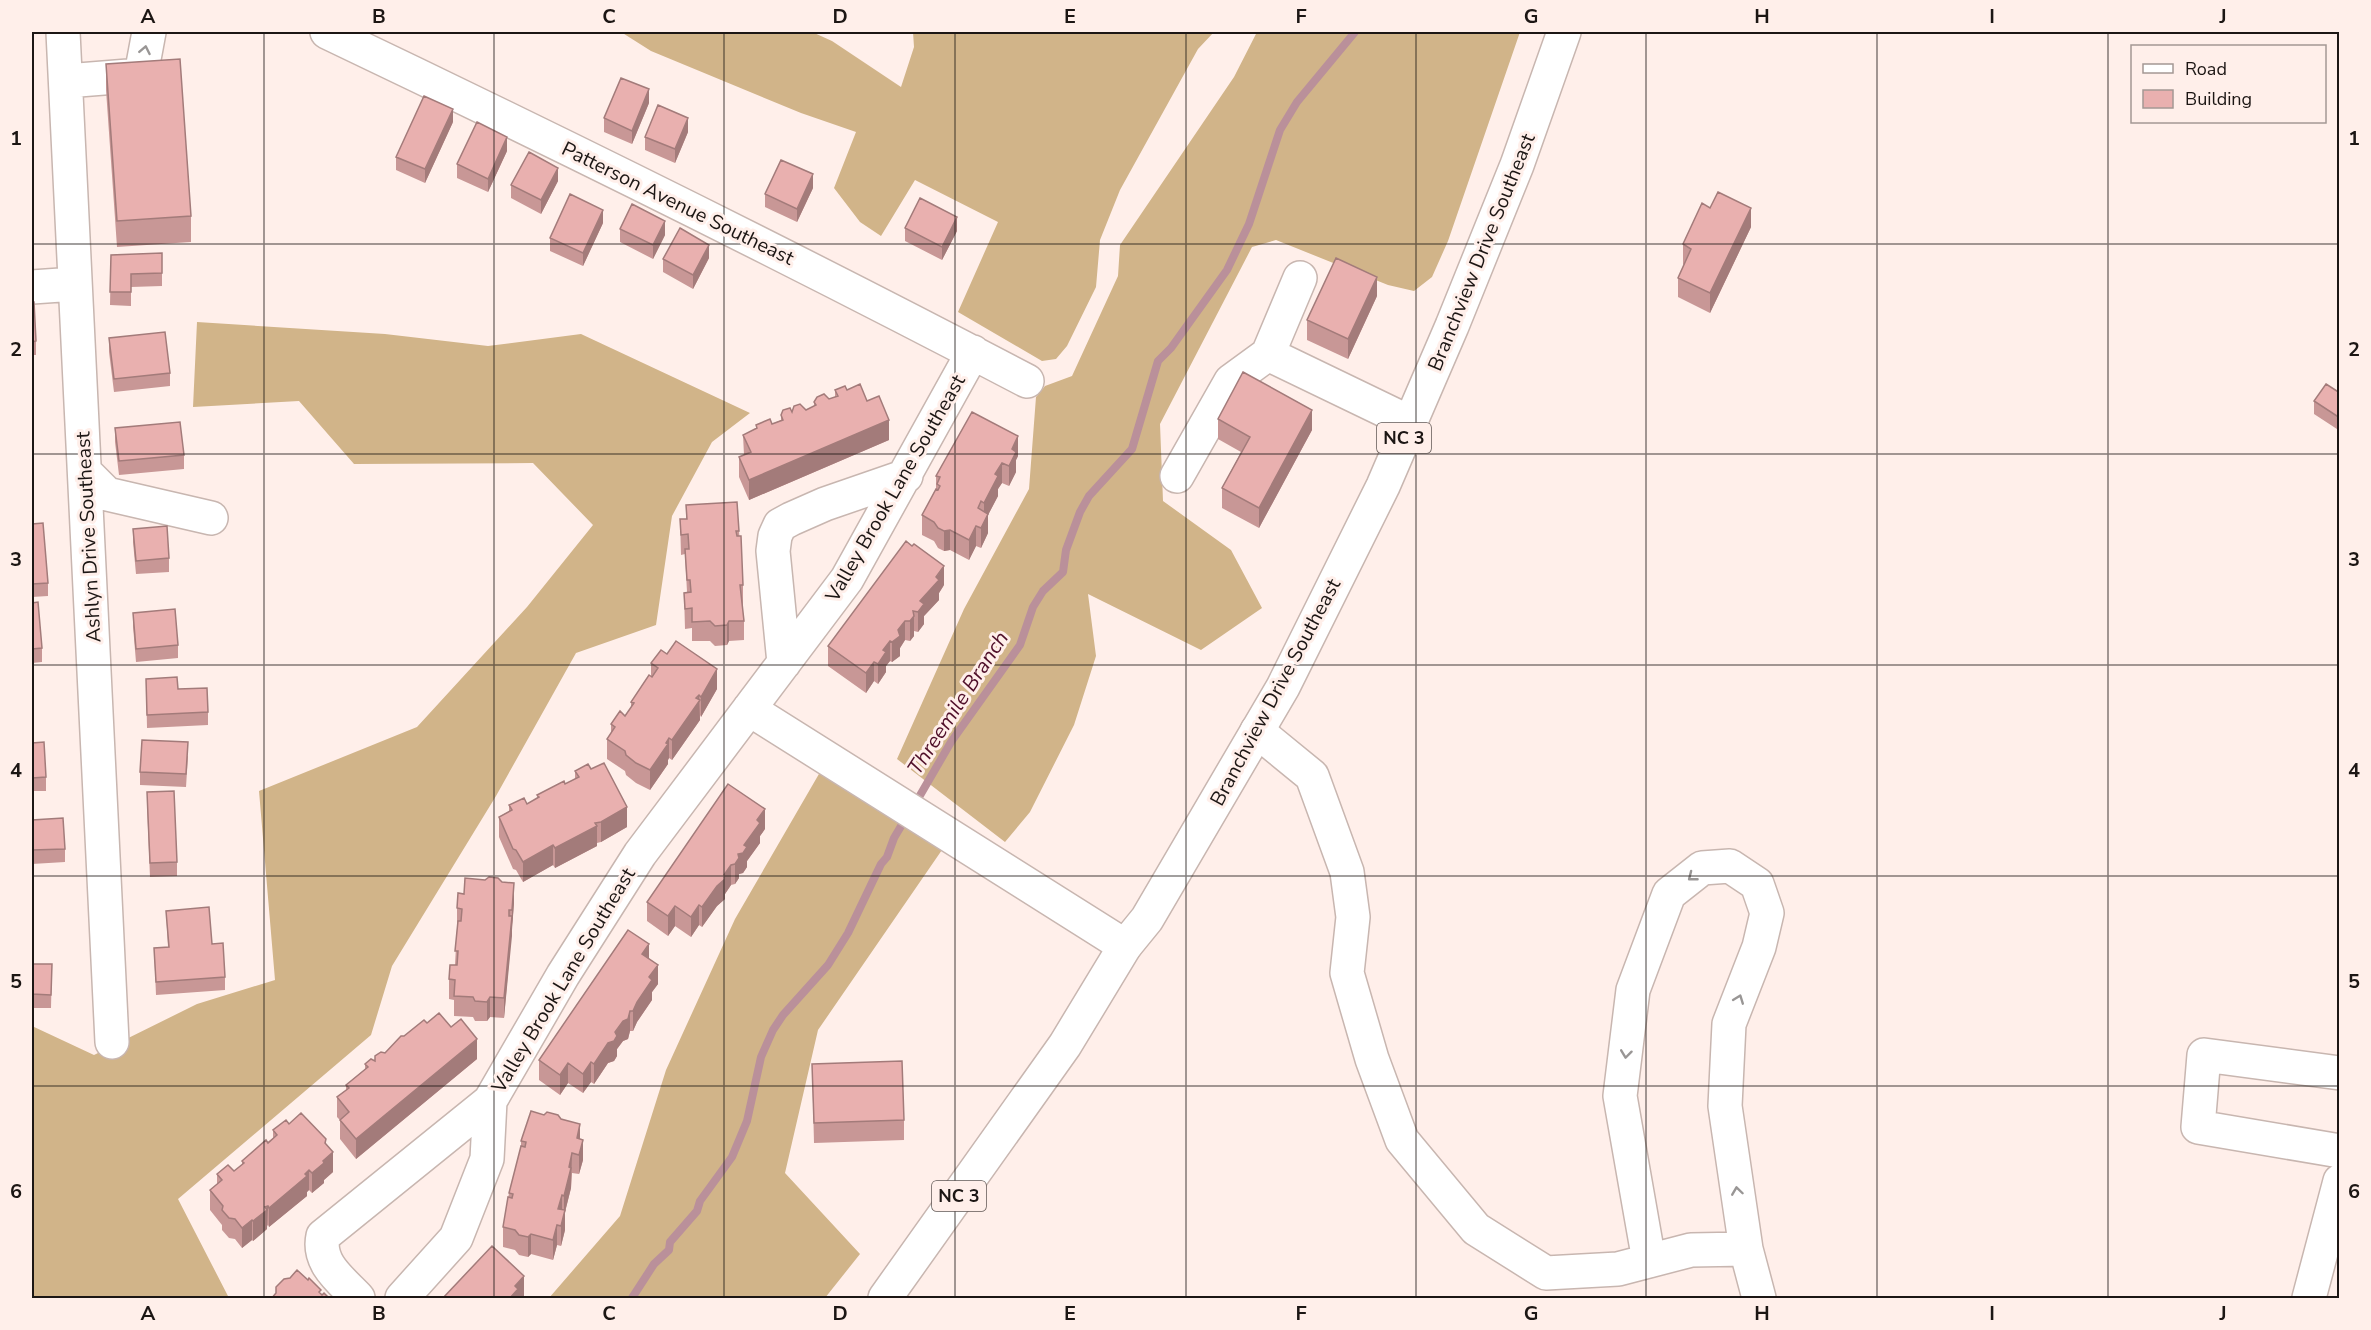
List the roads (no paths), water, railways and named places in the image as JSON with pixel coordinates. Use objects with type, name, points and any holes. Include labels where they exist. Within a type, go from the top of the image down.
[{"type":"street","name":"Ashlyn Drive Southeast","points":[[63,32],[112,1042]]},
{"type":"street","points":[[66,81],[141,75],[149,32]]},
{"type":"street","name":"Patterson Avenue Southeast","points":[[327,32],[665,196],[1027,381]]},
{"type":"street","name":"Branchview Drive Southeast","points":[[885,1299],[1065,1045],[1125,946],[1147,919],[1283,687],[1357,539],[1411,423],[1517,165],[1564,32]]},
{"type":"street","points":[[1177,477],[1231,381],[1268,354],[1300,278]]},
{"type":"street","points":[[32,287],[75,284]]},
{"type":"street","name":"Valley Brook Lane Southeast","points":[[402,1299],[456,1238],[487,1159],[490,1101],[562,975],[640,855],[847,579],[973,352]]},
{"type":"street","points":[[1268,354],[1411,423]]},
{"type":"street","points":[[85,472],[107,494],[212,518]]},
{"type":"street","points":[[784,663],[774,551],[775,536],[780,525],[825,504],[906,476]]},
{"type":"street","points":[[749,709],[1125,946]]},
{"type":"street","points":[[1257,731],[1312,776],[1347,872],[1353,917],[1347,973],[1372,1059],[1402,1140],[1476,1229],[1546,1273],[1618,1269],[1691,1250],[1746,1249]]},
{"type":"street","points":[[1648,1261],[1620,1096],[1633,990],[1669,894],[1702,868],[1730,866],[1757,884],[1767,913],[1759,947],[1729,1024],[1725,1106],[1746,1249],[1759,1299]]},
{"type":"street","points":[[2340,1073],[2204,1055],[2198,1127],[2340,1150]]},
{"type":"street","points":[[358,1299],[326,1263],[320,1248],[323,1236],[490,1101]]},
{"type":"street","points":[[2309,1299],[2340,1181]]},
{"type":"waterway","name":"Threemile Branch","points":[[915,804],[951,742],[1020,645],[1033,607],[1043,591],[1063,572],[1066,550],[1080,512],[1089,496],[1132,449],[1158,361],[1171,348],[1227,270],[1249,224],[1280,130],[1297,102],[1355,32]]},
{"type":"waterway","name":"Threemile Branch","points":[[632,1298],[654,1264],[669,1250],[670,1242],[697,1211],[700,1201],[732,1157],[747,1121],[761,1057],[773,1030],[783,1015],[828,965],[848,933],[907,816]]}]
